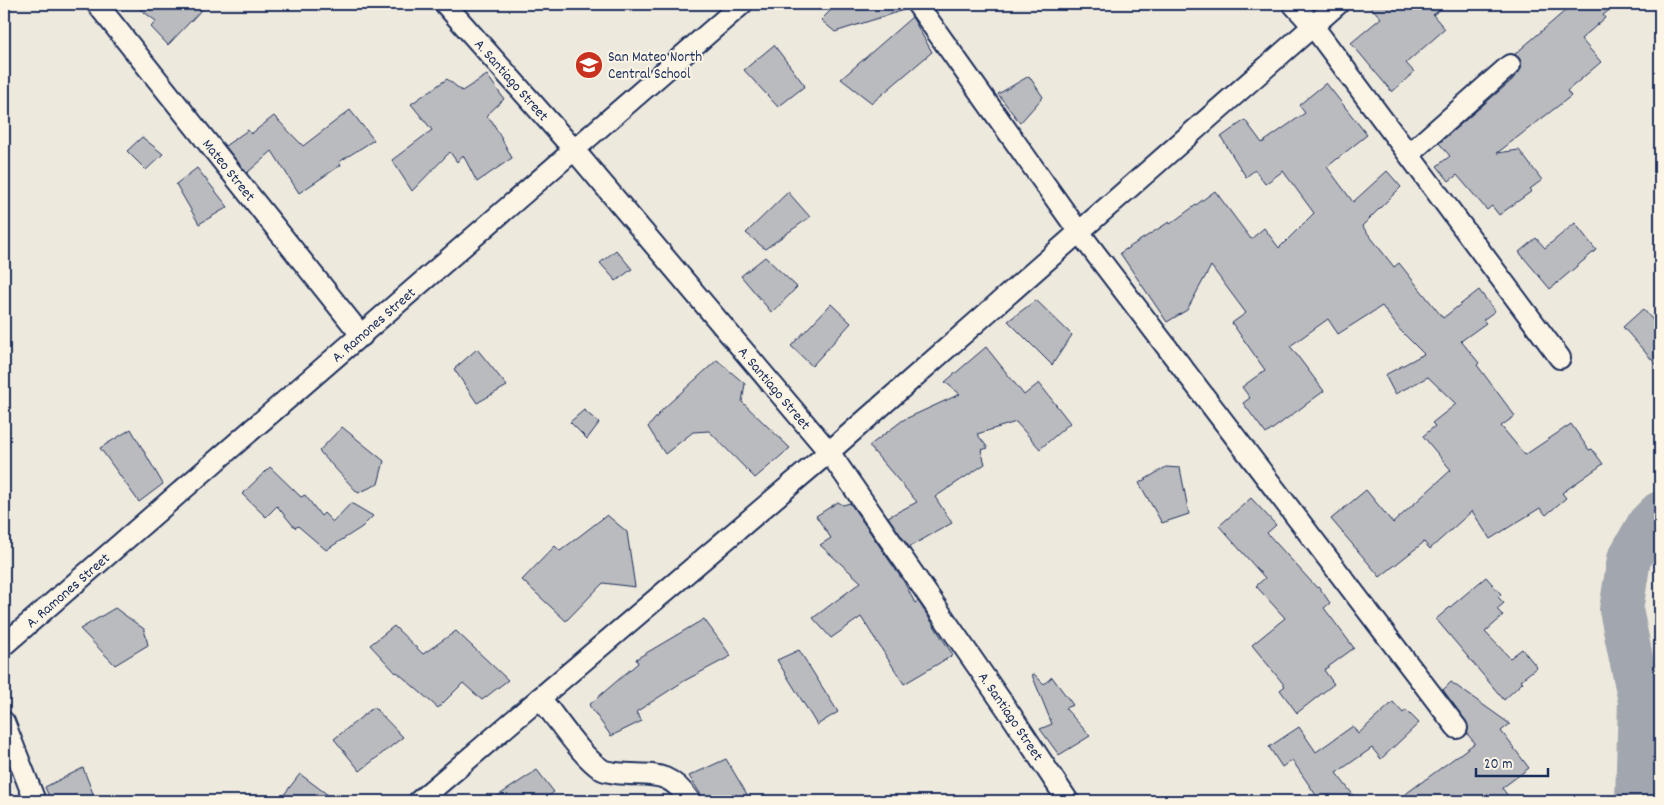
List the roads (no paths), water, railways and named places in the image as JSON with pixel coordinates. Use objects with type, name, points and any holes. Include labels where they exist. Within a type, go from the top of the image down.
[{"type":"street","name":"Mateo Street","points":[[97,4],[362,336]]},
{"type":"street","name":"A. Santiago Street","points":[[445,4],[575,151],[829,452],[1012,715],[1068,801]]},
{"type":"street","name":"A. Ramones Street","points":[[4,645],[742,4]]},
{"type":"street","points":[[918,4],[1079,232],[1457,728]]},
{"type":"street","points":[[1294,4],[1313,26],[1560,358]]},
{"type":"street","points":[[419,801],[829,452],[1338,4]]},
{"type":"street","points":[[1409,154],[1510,65]]},
{"type":"street","points":[[540,698],[590,759],[602,770],[623,774],[652,773],[669,778],[682,789],[690,801]]},
{"type":"street","points":[[4,722],[35,801]]},
{"type":"waterway","points":[[1637,801],[1640,701],[1621,610],[1629,559],[1649,524],[1660,513]]},
{"type":"place","name":"San Mateo North Central School","points":[[589,65]]}]
